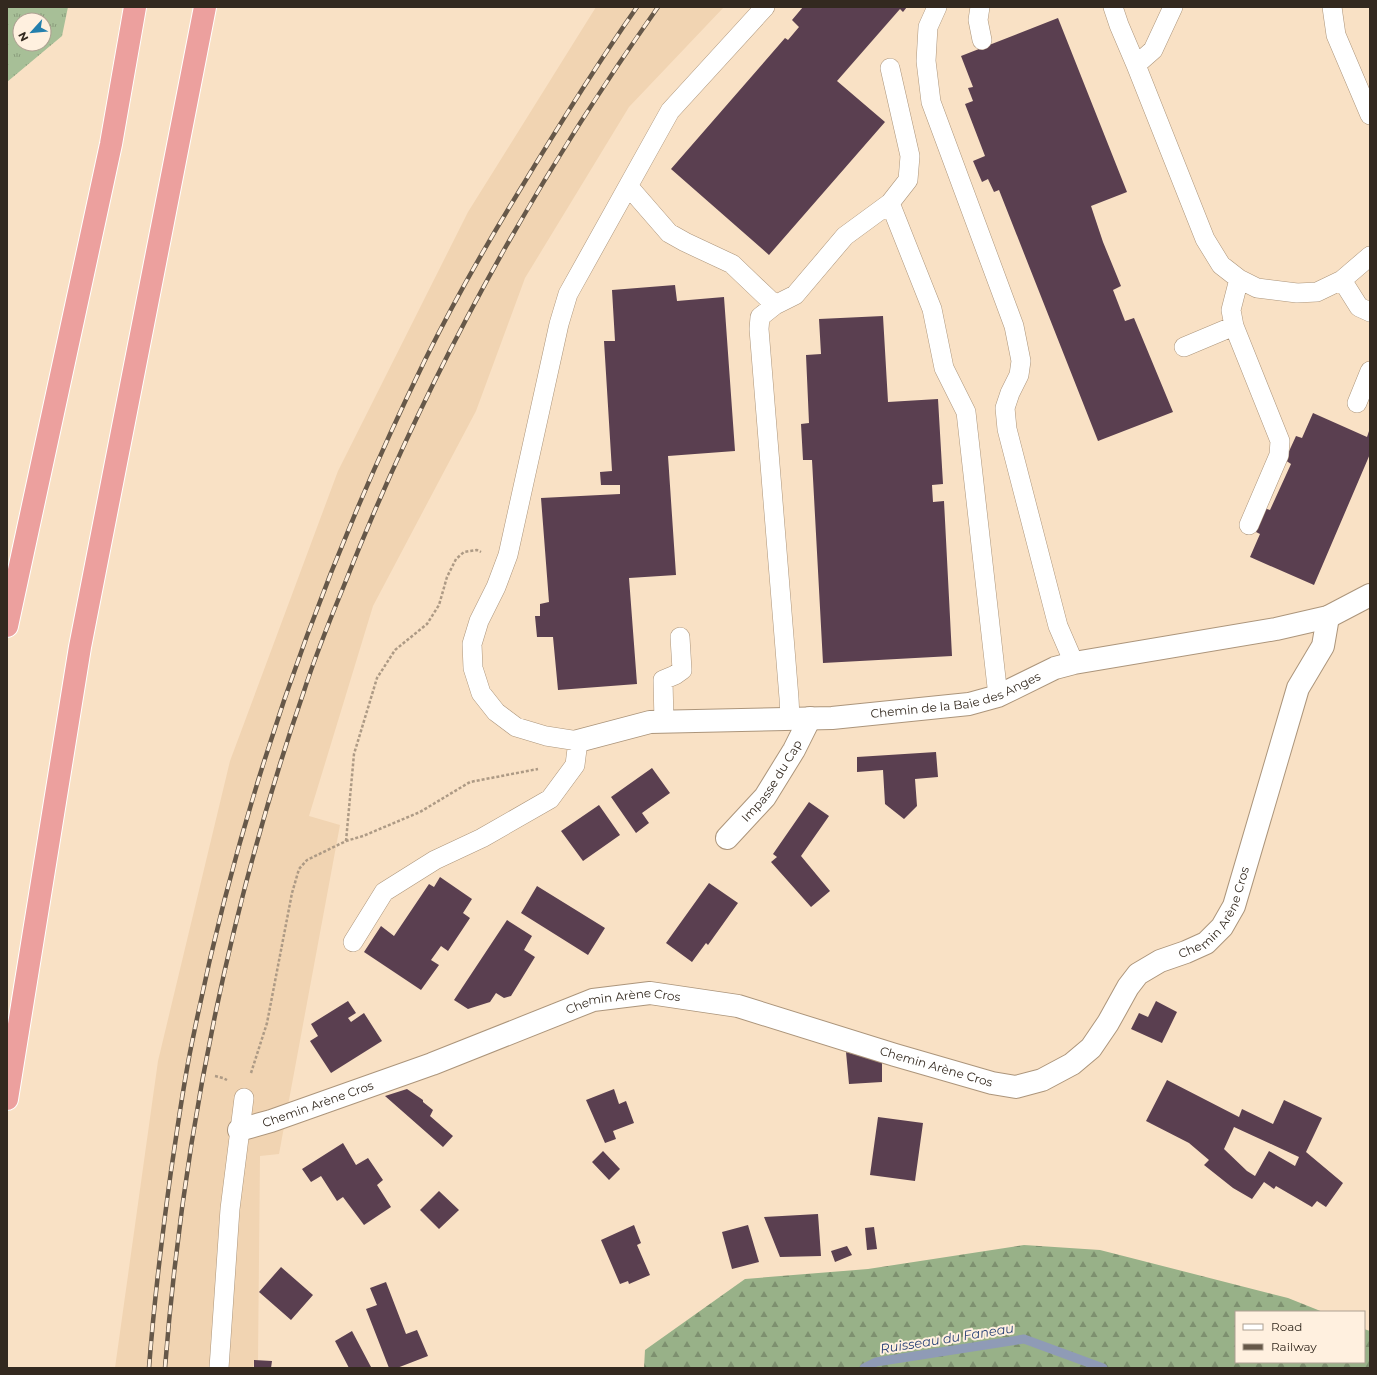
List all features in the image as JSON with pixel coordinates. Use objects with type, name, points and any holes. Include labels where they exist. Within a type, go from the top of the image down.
[{"type":"highway","points":[[7,626],[111,144],[135,7]]},
{"type":"highway","points":[[7,1100],[80,647],[205,7]]},
{"type":"street","points":[[1328,617],[1370,595]]},
{"type":"street","name":"Chemin de la Baie des Anges","points":[[578,741],[650,722],[832,718],[969,704],[998,696],[1055,668],[1074,663],[1276,629],[1328,617]]},
{"type":"street","name":"Chemin Arène Cros","points":[[239,1130],[270,1121],[432,1064],[593,1000],[650,994],[738,1006],[895,1055],[992,1083],[1016,1087],[1042,1080],[1072,1064],[1091,1048],[1108,1023],[1128,987],[1138,974],[1160,961],[1206,943],[1222,927],[1234,906],[1298,688],[1323,646],[1328,617]]},
{"type":"street","name":"Impasse du Cap","points":[[727,838],[765,797],[794,750],[800,718]]},
{"type":"lane","points":[[352,942],[384,892],[435,860],[482,838],[550,799],[575,765],[578,741],[546,736],[516,727],[496,712],[481,693],[473,668],[472,644],[479,621],[496,587],[506,562],[568,294],[670,111],[766,7]]},
{"type":"lane","points":[[937,7],[928,27],[926,60],[931,102],[1014,326],[1021,361],[1019,375],[1010,393],[1005,408],[1007,429],[1058,626],[1074,663]]},
{"type":"lane","points":[[980,7],[978,20],[982,40]]},
{"type":"lane","points":[[1113,7],[1118,25],[1136,65],[1205,239],[1221,265],[1239,279],[1257,288],[1297,293],[1317,292],[1342,280],[1370,256]]},
{"type":"lane","points":[[1136,65],[1153,50],[1173,7]]},
{"type":"lane","points":[[1332,7],[1336,35],[1370,114]]},
{"type":"lane","points":[[800,718],[789,690],[759,329],[760,317],[775,305],[795,295],[845,236],[890,203],[908,180],[910,156],[890,68]]},
{"type":"lane","points":[[629,187],[669,233],[732,264],[775,305]]},
{"type":"lane","points":[[890,203],[932,309],[944,368],[966,412],[998,696]]},
{"type":"lane","points":[[1239,279],[1231,310],[1234,326],[1280,441],[1279,455],[1249,525]]},
{"type":"lane","points":[[1342,280],[1359,307],[1370,312]]},
{"type":"lane","points":[[1184,347],[1234,326]]},
{"type":"lane","points":[[1356,404],[1370,371]]},
{"type":"lane","points":[[664,722],[663,680],[682,670],[680,637]]},
{"type":"lane","points":[[219,1368],[230,1209],[244,1098]]},
{"type":"path","points":[[346,841],[354,754],[377,678],[395,650],[427,624],[439,605],[447,577],[456,559],[464,552],[477,550],[506,562]]},
{"type":"path","points":[[215,1076],[223,1078]]},
{"type":"shaded area","points":[[596,7],[724,7],[629,107],[525,278],[476,411],[373,606],[309,816],[340,825],[279,1154],[260,1156],[258,1360],[254,1360],[253,1368],[115,1368],[158,1061],[230,761],[338,471],[468,212]]},
{"type":"green space","points":[[7,7],[68,7],[62,36],[52,44],[52,12],[12,12],[12,52],[43,52],[7,82]]},
{"type":"green space","points":[[1024,1245],[1100,1250],[1288,1298],[1320,1311],[1235,1311],[1235,1363],[1365,1363],[1365,1329],[1370,1331],[1370,1368],[644,1368],[645,1350],[745,1279],[868,1269]]},
{"type":"building","points":[[803,7],[907,7],[903,12],[900,9],[837,81],[885,122],[769,255],[671,169],[785,38],[788,40],[799,27],[792,20]]},
{"type":"building","points":[[1058,18],[1127,192],[1091,206],[1103,242],[1121,286],[1113,290],[1125,321],[1134,318],[1173,412],[1098,441],[999,190],[994,192],[988,179],[982,182],[973,161],[985,156],[965,104],[973,101],[968,88],[973,87],[961,56]]},
{"type":"building","points":[[675,285],[677,301],[724,297],[735,451],[668,456],[676,575],[629,578],[637,684],[558,690],[553,637],[537,637],[535,616],[540,616],[540,604],[549,602],[541,498],[620,494],[620,485],[601,485],[600,472],[612,471],[604,341],[615,341],[612,290]]},
{"type":"building","points":[[883,316],[888,402],[938,399],[943,484],[932,485],[933,502],[944,501],[952,656],[823,663],[812,460],[803,460],[801,424],[809,423],[806,355],[821,354],[819,319]]},
{"type":"building","points":[[1313,413],[1367,437],[1370,428],[1370,454],[1314,585],[1250,557],[1260,534],[1254,531],[1264,508],[1270,510],[1291,464],[1285,460],[1296,436],[1302,438]]},
{"type":"building","points":[[936,752],[938,777],[915,779],[917,806],[904,819],[885,804],[883,770],[857,772],[857,757]]},
{"type":"building","points":[[652,768],[670,793],[642,813],[649,823],[636,833],[611,797]]},
{"type":"building","points":[[809,802],[829,816],[801,856],[830,891],[811,907],[771,862],[777,857],[773,854]]},
{"type":"building","points":[[599,805],[620,835],[583,861],[561,831]]},
{"type":"building","points":[[440,877],[472,899],[463,913],[470,918],[448,951],[441,946],[431,960],[439,965],[421,990],[364,952],[381,926],[394,936],[429,884],[434,887]]},
{"type":"building","points":[[709,883],[738,903],[708,945],[706,943],[692,962],[666,943]]},
{"type":"building","points":[[537,886],[605,928],[588,955],[521,913]]},
{"type":"building","points":[[507,920],[532,936],[524,950],[535,957],[511,996],[504,998],[496,993],[490,1002],[468,1009],[454,1000]]},
{"type":"building","points":[[348,1001],[356,1013],[348,1018],[351,1022],[364,1013],[382,1041],[331,1073],[310,1041],[318,1036],[311,1024]]},
{"type":"building","points":[[1156,1001],[1177,1012],[1162,1043],[1131,1029],[1139,1013],[1148,1017]]},
{"type":"building","points":[[846,1052],[882,1062],[882,1082],[849,1084]]},
{"type":"building","points":[[1167,1080],[1239,1117],[1242,1109],[1273,1124],[1284,1100],[1322,1118],[1306,1152],[1343,1183],[1326,1207],[1317,1201],[1312,1207],[1276,1186],[1274,1189],[1264,1182],[1252,1199],[1233,1188],[1204,1165],[1209,1160],[1189,1143],[1146,1121]],"holes":[[[1234,1127],[1299,1157],[1295,1166],[1269,1151],[1255,1176],[1247,1171],[1224,1149]]]},
{"type":"building","points":[[407,1089],[423,1100],[423,1102],[433,1110],[430,1116],[453,1136],[443,1147],[385,1096]]},
{"type":"building","points":[[614,1089],[619,1104],[626,1101],[634,1123],[613,1131],[616,1139],[605,1143],[586,1100]]},
{"type":"building","points":[[878,1117],[923,1123],[915,1181],[870,1175]]},
{"type":"building","points":[[343,1143],[356,1165],[368,1158],[383,1180],[377,1185],[391,1207],[364,1225],[343,1197],[337,1201],[321,1176],[311,1182],[302,1169]]},
{"type":"building","points":[[603,1151],[620,1169],[609,1180],[592,1162]]},
{"type":"building","points":[[439,1191],[459,1210],[439,1229],[420,1210]]},
{"type":"building","points":[[818,1214],[821,1256],[780,1257],[764,1217]]},
{"type":"building","points":[[634,1225],[641,1243],[637,1245],[650,1275],[629,1284],[628,1281],[620,1284],[601,1240]]},
{"type":"building","points":[[748,1225],[759,1262],[732,1269],[722,1232]]},
{"type":"building","points":[[874,1227],[877,1249],[867,1250],[865,1228]]},
{"type":"building","points":[[847,1246],[852,1255],[835,1262],[831,1251]]},
{"type":"building","points":[[281,1267],[313,1295],[291,1320],[259,1292]]},
{"type":"building","points":[[386,1282],[406,1334],[417,1330],[428,1356],[397,1368],[389,1368],[366,1309],[377,1305],[370,1288]]},
{"type":"building","points":[[352,1331],[371,1367],[370,1368],[349,1368],[335,1341]]},
{"type":"building","points":[[254,1360],[272,1361],[271,1368],[254,1368]]},
{"type":"waterway","name":"Ruisseau du Faneau","points":[[864,1368],[876,1362],[1024,1339],[1103,1368]]},
{"type":"railway","points":[[149,1368],[164,1220],[190,1050],[213,946],[235,860],[260,774],[288,689],[352,522],[387,441],[425,360],[458,296],[532,169],[561,122],[637,7]]},
{"type":"railway","points":[[165,1368],[173,1282],[184,1196],[197,1111],[213,1025],[253,857],[277,773],[313,665],[375,511],[408,436],[483,288],[523,216],[566,145],[611,75],[658,7]]}]
